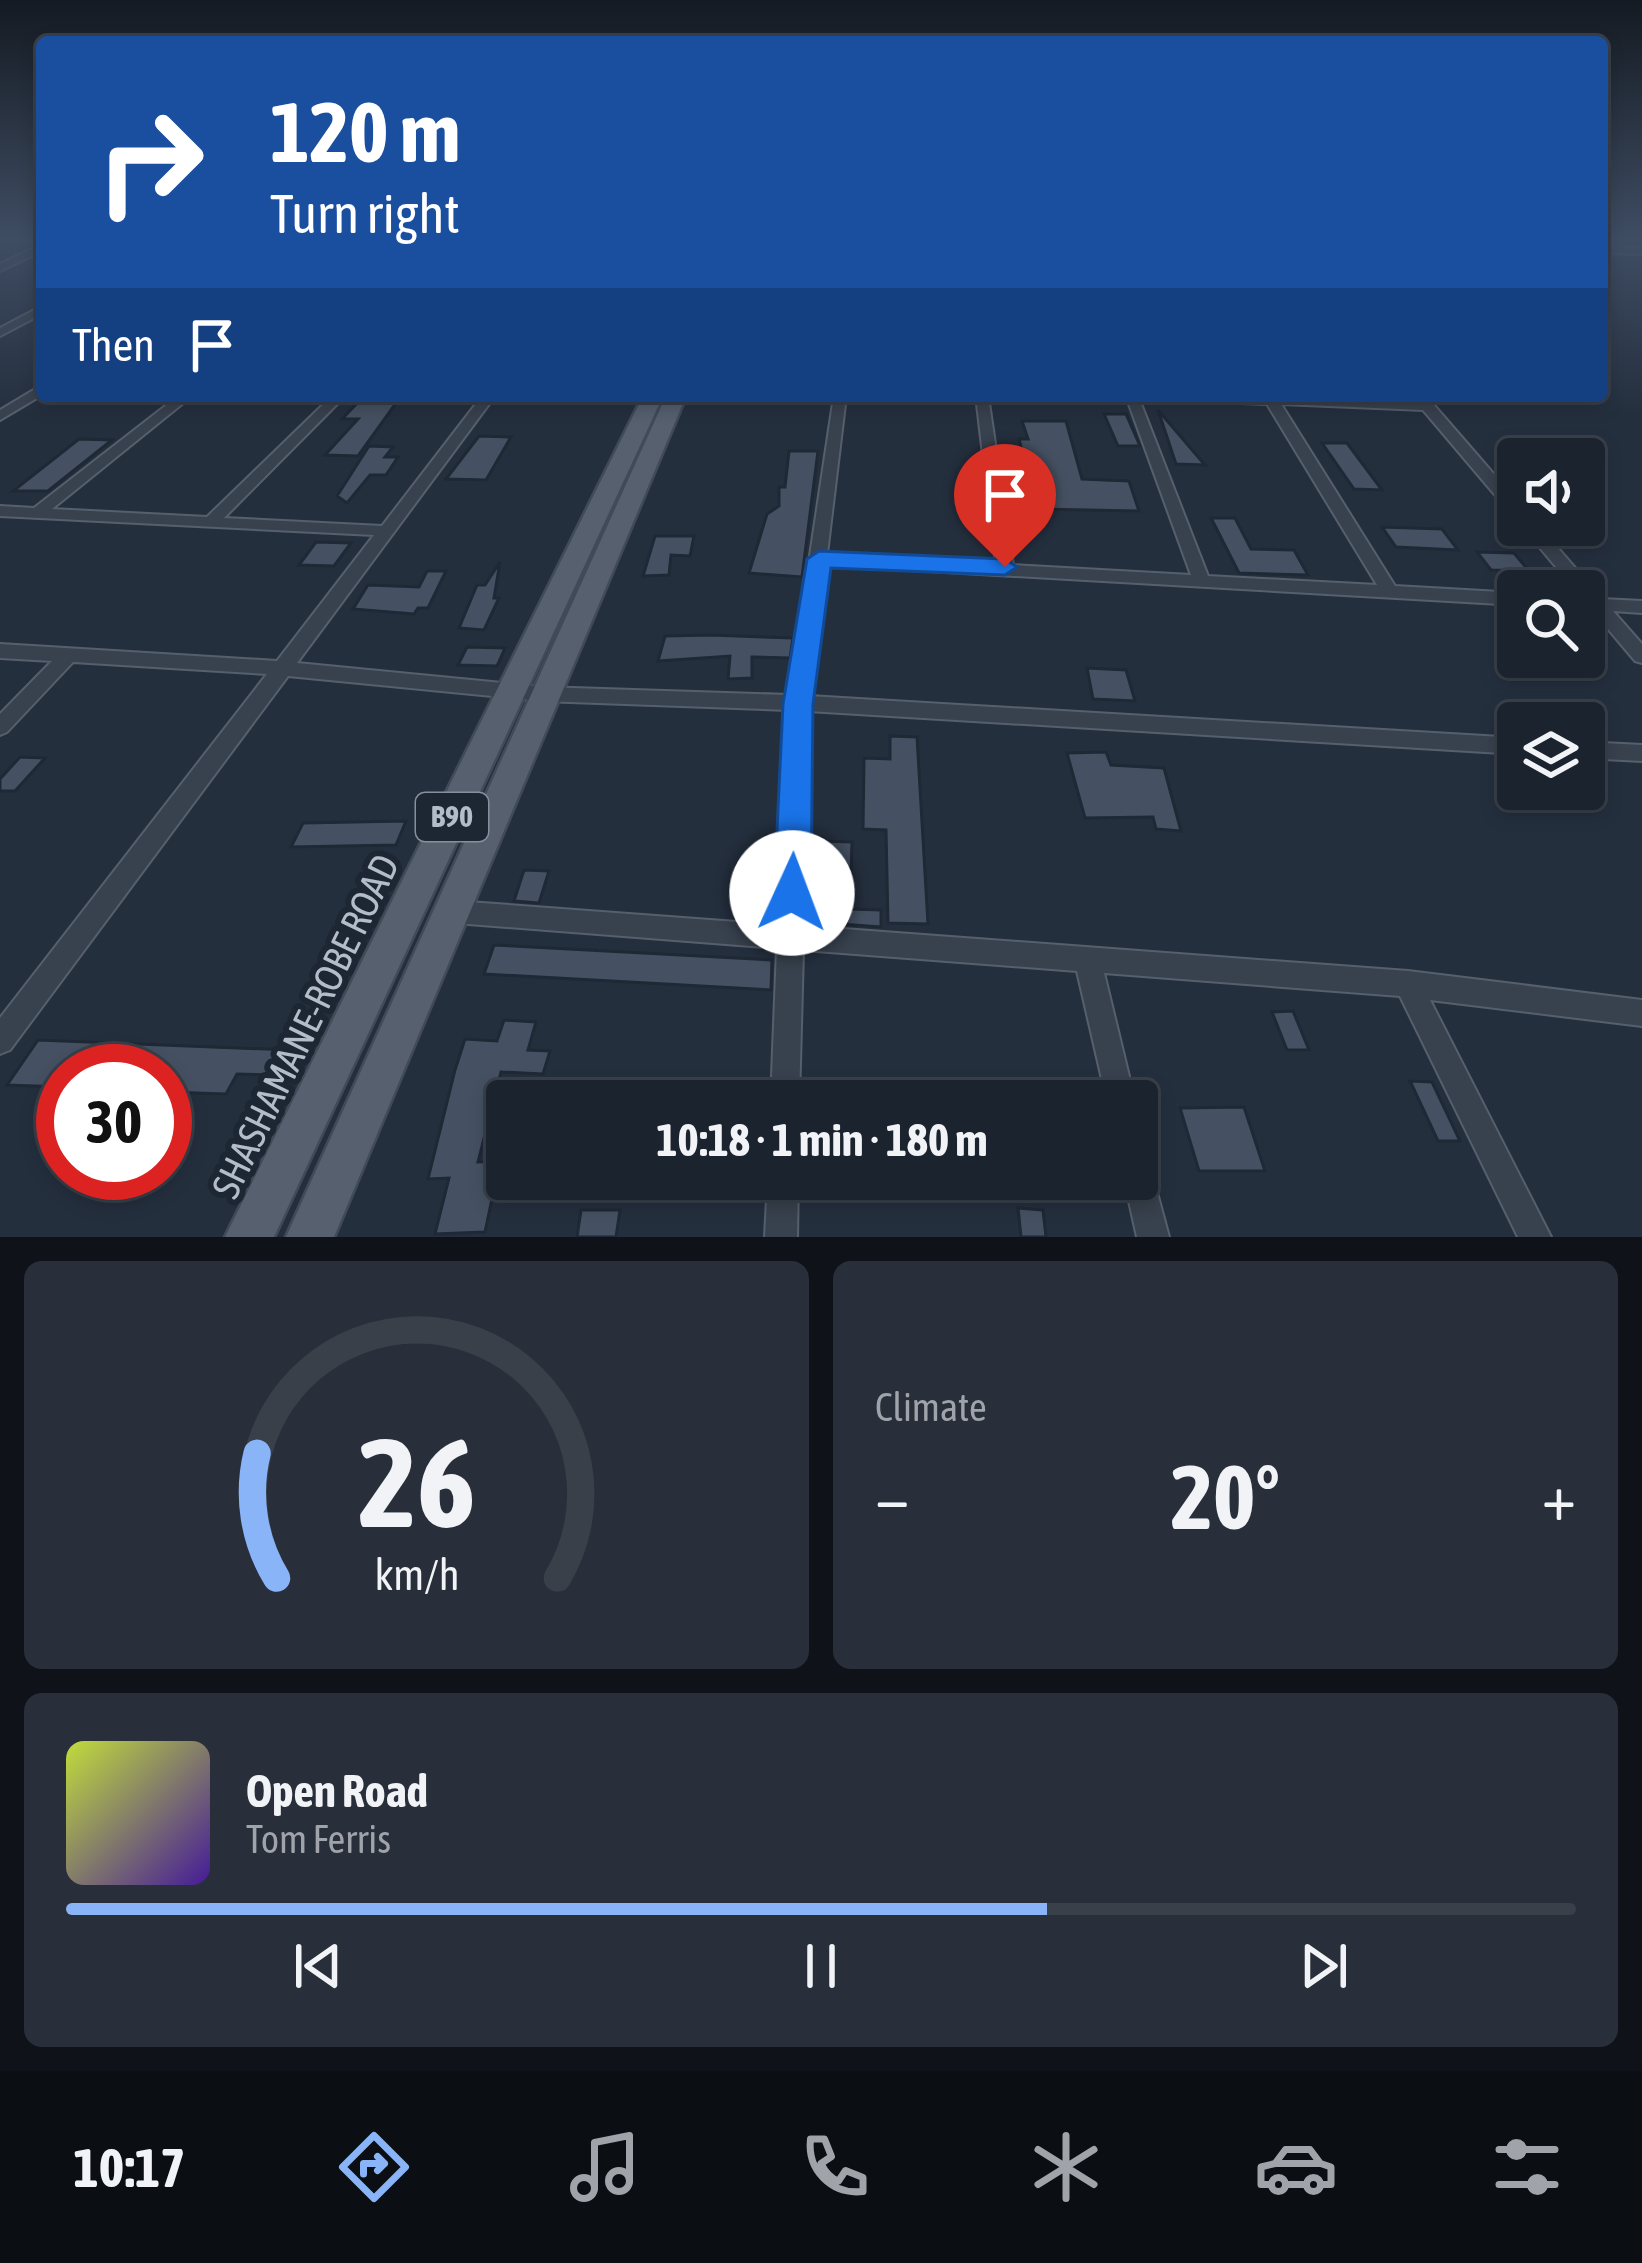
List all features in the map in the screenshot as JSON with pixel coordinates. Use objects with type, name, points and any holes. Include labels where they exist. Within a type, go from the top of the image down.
[{"type":"main road","name":"SHASHAMANE-ROBE ROAD","points":[[310,1237],[455,912],[526,692],[650,402]]},
{"type":"main road","name":"SHASHAMANE-ROBE ROAD","points":[[249,1237],[673,402]]},
{"type":"street","points":[[0,332],[36,312]]},
{"type":"street","points":[[0,320],[36,322]]},
{"type":"street","points":[[0,416],[36,393]]},
{"type":"street","points":[[37,513],[178,402]]},
{"type":"street","points":[[211,522],[333,402]]},
{"type":"street","points":[[0,1040],[484,402]]},
{"type":"street","points":[[786,1080],[798,704],[839,402]]},
{"type":"street","points":[[983,402],[1005,567]]},
{"type":"street","points":[[1134,402],[1201,579]]},
{"type":"street","points":[[1273,402],[1388,590]]},
{"type":"street","points":[[1424,402],[1497,487]]},
{"type":"street","points":[[0,511],[387,532]]},
{"type":"street","points":[[1545,546],[1564,570]]},
{"type":"street","points":[[819,559],[1497,598]]},
{"type":"street","points":[[1605,605],[1642,607]]},
{"type":"street","points":[[1605,618],[1642,656]]},
{"type":"street","points":[[0,651],[278,668],[526,692],[1497,745]]},
{"type":"street","points":[[0,727],[69,655]]},
{"type":"street","points":[[1605,751],[1642,753]]},
{"type":"street","points":[[455,912],[1408,984],[1642,1012]]},
{"type":"street","points":[[1088,961],[1116,1080]]},
{"type":"street","points":[[1408,984],[1535,1237]]},
{"type":"street","points":[[781,1237],[782,1200]]},
{"type":"street","points":[[1144,1200],[1153,1237]]},
{"type":"building","points":[[358,402],[397,402],[358,456],[325,455],[358,419],[342,419]]},
{"type":"building","points":[[1158,410],[1205,465],[1176,464]]},
{"type":"building","points":[[1104,414],[1126,414],[1140,446],[1118,446]]},
{"type":"building","points":[[1022,421],[1066,421],[1082,479],[1129,481],[1139,511],[1037,509],[1019,439],[1028,439]]},
{"type":"building","points":[[479,436],[511,437],[486,480],[446,479]]},
{"type":"building","points":[[79,439],[112,440],[48,491],[13,491]]},
{"type":"building","points":[[1322,443],[1347,443],[1382,490],[1354,489]]},
{"type":"building","points":[[369,446],[393,447],[385,457],[398,457],[386,475],[370,475],[347,503],[337,496]]},
{"type":"building","points":[[789,451],[818,451],[802,577],[749,573],[767,514],[779,506]]},
{"type":"building","points":[[1211,518],[1235,518],[1251,549],[1294,550],[1308,575],[1239,573]]},
{"type":"building","points":[[1382,527],[1442,529],[1458,550],[1396,547]]},
{"type":"building","points":[[655,536],[694,536],[690,556],[671,555],[669,575],[643,576]]},
{"type":"building","points":[[316,542],[351,543],[334,566],[299,565]]},
{"type":"building","points":[[1477,552],[1514,553],[1528,570],[1497,570],[1491,570]]},
{"type":"building","points":[[500,562],[494,598],[499,598],[484,630],[459,628],[477,585],[485,585]]},
{"type":"building","points":[[427,571],[446,571],[428,608],[418,608],[414,614],[353,609],[368,585],[419,587]]},
{"type":"building","points":[[665,636],[793,638],[790,658],[752,657],[752,678],[728,679],[730,656],[658,661]]},
{"type":"building","points":[[467,647],[505,648],[497,666],[458,665]]},
{"type":"building","points":[[1087,668],[1126,670],[1135,701],[1093,699]]},
{"type":"building","points":[[890,736],[917,737],[928,924],[888,923],[886,830],[863,829],[864,758],[890,759]]},
{"type":"building","points":[[1106,752],[1111,765],[1164,768],[1181,831],[1156,829],[1153,817],[1085,818],[1067,753]]},
{"type":"building","points":[[20,757],[45,758],[15,791],[0,791],[0,779]]},
{"type":"building","points":[[406,821],[396,845],[291,847],[303,823]]},
{"type":"building","points":[[819,841],[852,842],[850,909],[881,910],[881,927],[814,922]]},
{"type":"building","points":[[524,870],[549,871],[539,903],[514,901]]},
{"type":"building","points":[[494,945],[772,960],[771,990],[484,974]]},
{"type":"building","points":[[1293,1011],[1309,1050],[1287,1050],[1272,1012]]},
{"type":"building","points":[[504,1020],[536,1022],[528,1050],[550,1051],[543,1074],[501,1072],[499,1080],[486,1080],[486,1131],[478,1162],[486,1162],[486,1200],[492,1200],[485,1232],[435,1234],[449,1178],[428,1179],[455,1070],[465,1039],[497,1041]]},
{"type":"building","points":[[38,1040],[139,1044],[36,1044],[36,1086],[7,1085]]},
{"type":"building","points":[[192,1046],[290,1050],[278,1075],[237,1074],[226,1094],[192,1093]]},
{"type":"building","points":[[1410,1081],[1432,1082],[1460,1141],[1438,1141]]},
{"type":"building","points":[[1244,1107],[1265,1171],[1199,1171],[1180,1108]]},
{"type":"building","points":[[1018,1208],[1043,1210],[1046,1237],[1021,1237]]},
{"type":"building","points":[[581,1210],[620,1210],[616,1237],[577,1237]]},
{"type":"route","points":[[792,893],[798,704],[819,559],[1005,567]]}]
